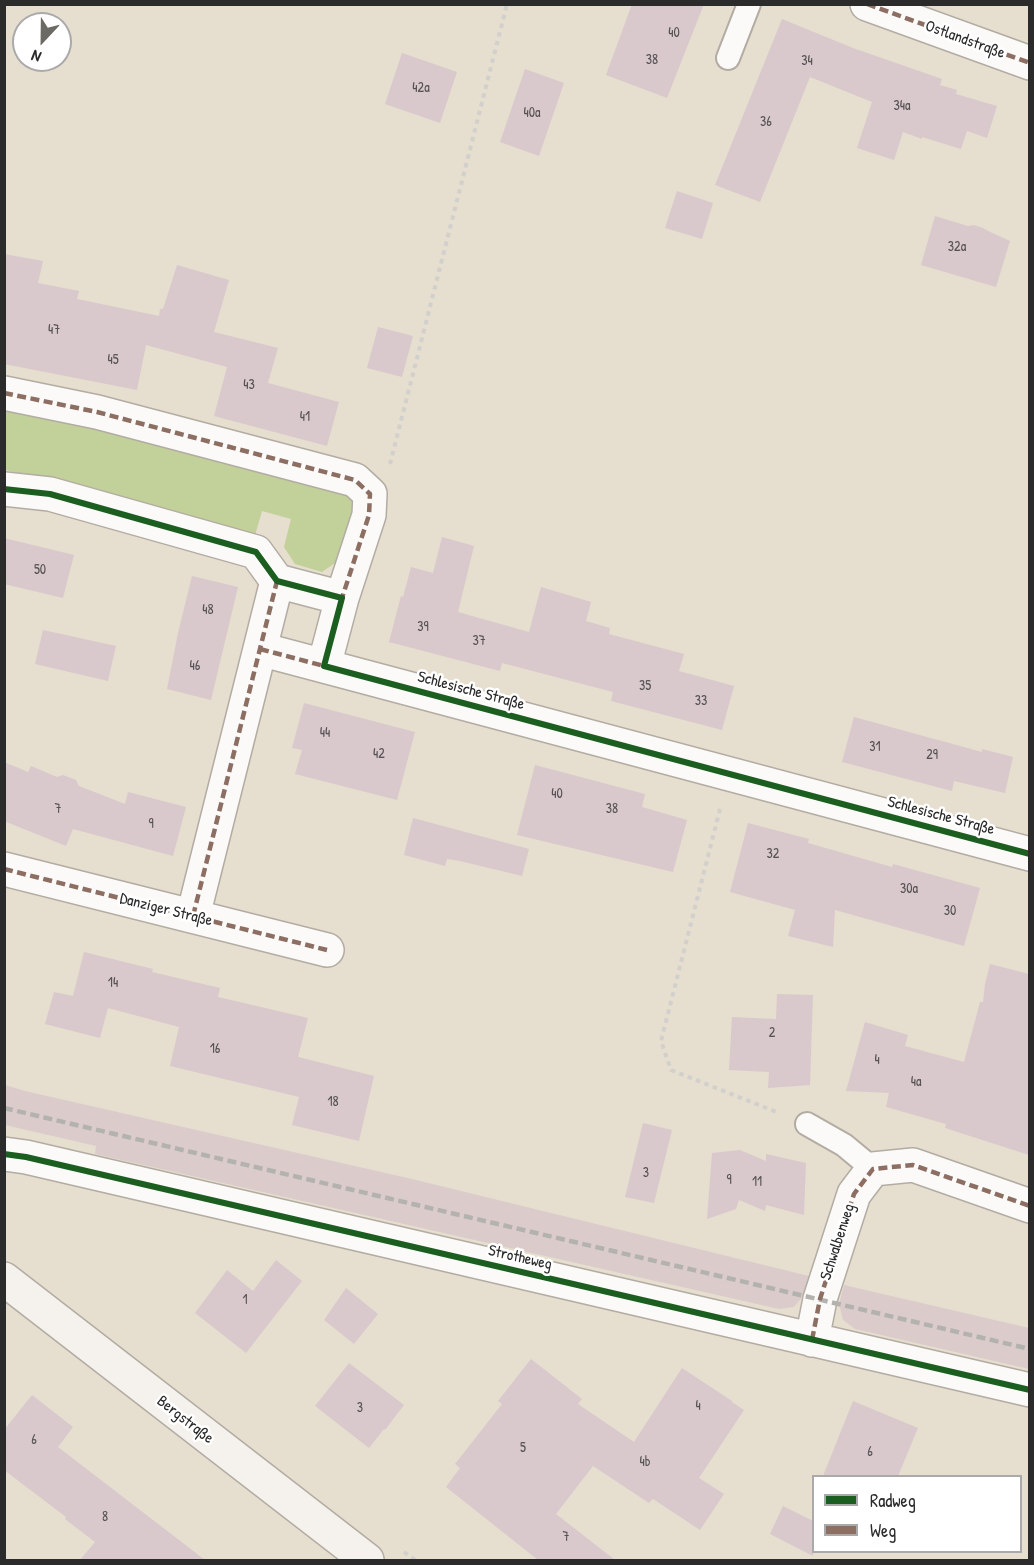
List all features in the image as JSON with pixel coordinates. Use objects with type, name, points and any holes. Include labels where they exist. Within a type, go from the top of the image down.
[{"type":"street","name":"Ostlandstraße","points":[[867,4],[1029,63]]},
{"type":"street","points":[[4,393],[97,412],[355,480],[370,494],[369,514],[342,598],[324,666]]},
{"type":"street","points":[[4,489],[50,494],[256,552],[277,580],[342,598]]},
{"type":"street","points":[[193,916],[277,580]]},
{"type":"street","name":"Schlesische Straße","points":[[260,649],[1029,854]]},
{"type":"street","name":"Danziger Straße","points":[[4,870],[327,950]]},
{"type":"street","name":"Strotheweg","points":[[4,1154],[26,1157],[1029,1390]]},
{"type":"street","points":[[873,1169],[913,1166],[1029,1206]]},
{"type":"street","name":"Schwalbenweg","points":[[812,1340],[820,1299],[854,1194],[873,1169]]},
{"type":"street","name":"Bergstraße","points":[[4,1279],[366,1560]]},
{"type":"lane","points":[[728,58],[749,4]]},
{"type":"lane","points":[[807,1124],[844,1145],[873,1169]]},
{"type":"path","points":[[370,494],[387,473],[507,4]]},
{"type":"path","points":[[729,774],[661,1041],[671,1070],[807,1124]]},
{"type":"shaded area","points":[[5,1085],[412,1179],[809,1276],[804,1295],[794,1307],[779,1309],[95,1154],[96,1146],[5,1125]]},
{"type":"shaded area","points":[[844,1285],[1029,1328],[1029,1369],[855,1329],[843,1320],[839,1304]]},
{"type":"green space","points":[[5,406],[96,425],[351,494],[357,515],[345,556],[322,572],[295,564],[284,547],[291,519],[262,511],[254,539],[54,481],[5,470]]},
{"type":"building","points":[[632,4],[704,4],[667,98],[606,75]]},
{"type":"building","points":[[782,19],[853,48],[942,79],[940,85],[957,90],[956,94],[997,106],[987,138],[967,131],[961,149],[903,132],[894,160],[857,148],[872,102],[810,77],[760,202],[715,185]]},
{"type":"building","points":[[402,53],[457,72],[440,123],[385,104]]},
{"type":"building","points":[[525,69],[564,83],[539,156],[500,142]]},
{"type":"building","points":[[677,191],[713,203],[702,239],[665,228]]},
{"type":"building","points":[[935,216],[983,228],[1010,241],[996,287],[921,265]]},
{"type":"building","points":[[4,254],[43,261],[38,283],[79,291],[77,299],[159,316],[177,265],[229,280],[214,332],[278,348],[268,383],[339,402],[327,446],[214,416],[227,367],[146,345],[137,390],[4,364]]},
{"type":"building","points":[[378,327],[413,336],[402,377],[367,368]]},
{"type":"building","points":[[442,537],[474,546],[458,612],[529,632],[541,587],[591,602],[586,621],[610,628],[609,634],[684,654],[679,671],[734,686],[722,730],[611,701],[613,692],[502,663],[500,671],[389,642],[411,567],[433,573]]},
{"type":"building","points":[[4,538],[74,555],[63,598],[4,584]]},
{"type":"building","points":[[192,576],[238,587],[211,700],[167,689]]},
{"type":"building","points":[[43,630],[116,646],[108,681],[35,664]]},
{"type":"building","points":[[304,703],[415,732],[397,800],[295,774],[302,750],[292,748]]},
{"type":"building","points":[[854,717],[982,752],[982,749],[1013,757],[1005,793],[954,781],[952,791],[842,762]]},
{"type":"building","points":[[4,762],[28,772],[31,766],[57,777],[63,775],[76,780],[79,786],[125,804],[128,792],[186,807],[173,856],[73,829],[66,846],[4,821]]},
{"type":"building","points":[[535,765],[645,794],[642,807],[687,820],[673,872],[517,835]]},
{"type":"building","points":[[413,818],[529,849],[522,876],[460,861],[447,859],[445,866],[404,855]]},
{"type":"building","points":[[748,823],[809,839],[808,843],[892,867],[893,864],[980,888],[964,946],[835,910],[833,947],[788,936],[795,910],[730,892]]},
{"type":"building","points":[[84,952],[153,969],[152,972],[220,988],[218,997],[308,1018],[298,1057],[374,1076],[359,1141],[292,1125],[299,1097],[170,1066],[179,1027],[108,1008],[100,1038],[45,1024],[54,992],[73,996]]},
{"type":"building","points":[[990,964],[1029,974],[1029,1155],[945,1128],[946,1124],[886,1107],[889,1093],[846,1091],[865,1022],[908,1035],[905,1046],[964,1062],[980,1002],[983,1002]]},
{"type":"building","points":[[777,994],[813,995],[810,1085],[768,1088],[769,1072],[729,1070],[732,1017],[776,1019]]},
{"type":"building","points":[[643,1123],[672,1130],[654,1203],[625,1197]]},
{"type":"building","points":[[740,1150],[766,1161],[766,1154],[806,1163],[804,1215],[766,1205],[765,1211],[739,1200],[736,1209],[707,1219],[712,1153]]},
{"type":"building","points":[[276,1260],[302,1281],[246,1353],[195,1313],[227,1270],[253,1291]]},
{"type":"building","points":[[346,1288],[378,1314],[354,1344],[324,1320]]},
{"type":"building","points":[[531,1359],[582,1399],[578,1404],[634,1442],[682,1368],[744,1410],[699,1478],[724,1494],[700,1530],[653,1499],[649,1503],[593,1466],[556,1514],[615,1560],[538,1560],[446,1487],[460,1468],[455,1464],[502,1404],[498,1401]]},
{"type":"building","points":[[349,1363],[404,1405],[369,1448],[315,1406]]},
{"type":"building","points":[[32,1395],[73,1427],[58,1447],[205,1560],[80,1560],[95,1542],[4,1470],[4,1430]]},
{"type":"building","points":[[853,1401],[918,1428],[898,1475],[823,1475]]},
{"type":"building","points":[[783,1506],[812,1520],[813,1556],[770,1534]]},
{"type":"railway","points":[[4,1108],[1030,1349]]},
{"type":"marked path","points":[[867,4],[1030,63]]},
{"type":"marked path","points":[[4,393],[97,412],[355,480],[370,494],[369,515],[342,598]]},
{"type":"marked path","points":[[193,916],[277,581]]},
{"type":"marked path","points":[[260,649],[324,666]]},
{"type":"marked path","points":[[4,869],[327,950]]},
{"type":"marked path","points":[[812,1340],[820,1299],[854,1194],[873,1169],[913,1165],[1030,1206]]},
{"type":"cycle path","points":[[4,489],[50,494],[256,552],[277,581],[342,598],[324,666],[1030,854]]},
{"type":"cycle path","points":[[4,1154],[26,1157],[1030,1390]]}]
